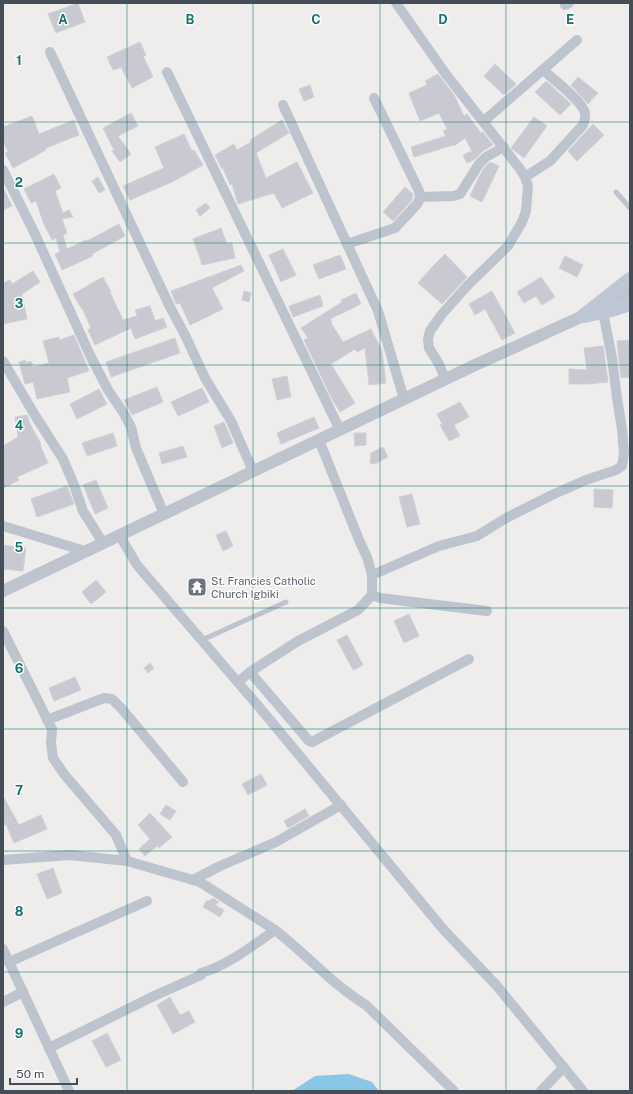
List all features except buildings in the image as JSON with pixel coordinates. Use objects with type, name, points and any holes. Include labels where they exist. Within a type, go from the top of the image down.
[{"type":"main road","points":[[583,316],[630,279]]},
{"type":"main road","points":[[583,316],[630,304]]},
{"type":"street","points":[[396,3],[445,73],[484,121],[525,176],[528,186],[526,211],[522,222],[508,246],[490,262],[442,314],[430,331],[428,340],[429,348],[439,364],[445,379]]},
{"type":"street","points":[[484,121],[577,40]]},
{"type":"street","points":[[50,52],[170,308],[185,335],[205,378],[231,421],[252,471]]},
{"type":"street","points":[[525,176],[550,161],[583,125],[585,118],[585,112],[580,103],[543,70]]},
{"type":"street","points":[[167,72],[340,430]]},
{"type":"street","points":[[347,244],[395,228],[418,203],[420,197],[419,191],[374,98]]},
{"type":"street","points":[[283,105],[378,311],[404,399]]},
{"type":"street","points":[[420,197],[454,196],[460,194],[479,164],[486,157],[504,148]]},
{"type":"street","points":[[3,170],[34,232],[90,355],[108,390],[131,427],[136,448],[164,514]]},
{"type":"street","points":[[3,591],[445,379],[583,316],[630,292]]},
{"type":"street","points":[[372,575],[439,546],[477,536],[506,518],[554,494],[586,480],[616,470],[622,466],[624,454],[622,429],[612,358],[603,312]]},
{"type":"street","points":[[3,361],[63,459],[83,511],[103,543]]},
{"type":"street","points":[[238,682],[250,672],[298,641],[358,610],[372,595],[372,575],[367,557],[319,440]]},
{"type":"street","points":[[3,526],[85,551]]},
{"type":"street","points":[[120,536],[137,565],[238,682],[443,928],[497,986],[584,1091]]},
{"type":"street","points":[[372,595],[380,598],[487,611]]},
{"type":"street","points":[[3,631],[52,729],[51,743],[53,758],[64,774],[116,835],[127,861]]},
{"type":"street","points":[[250,672],[309,741],[312,742],[468,659]]},
{"type":"street","points":[[47,720],[104,698],[112,699],[183,782]]},
{"type":"street","points":[[193,880],[220,866],[276,842],[340,805]]},
{"type":"street","points":[[3,860],[70,855],[127,861],[200,882],[275,930],[338,986],[366,1005],[454,1091]]},
{"type":"street","points":[[9,962],[147,900]]},
{"type":"street","points":[[49,1048],[154,996],[194,979],[201,975],[201,973],[216,968],[275,930]]},
{"type":"street","points":[[3,949],[69,1091]]},
{"type":"street","points":[[3,1002],[23,992]]},
{"type":"street","points":[[541,1091],[564,1068]]},
{"type":"lane","points":[[616,192],[630,208]]},
{"type":"lane","points":[[202,640],[286,602]]},
{"type":"water","points":[[349,1074],[372,1082],[379,1091],[292,1091],[315,1076]]},
{"type":"place","name":"St. Francies Catholic Church Igbiki","points":[[197,587]]}]
